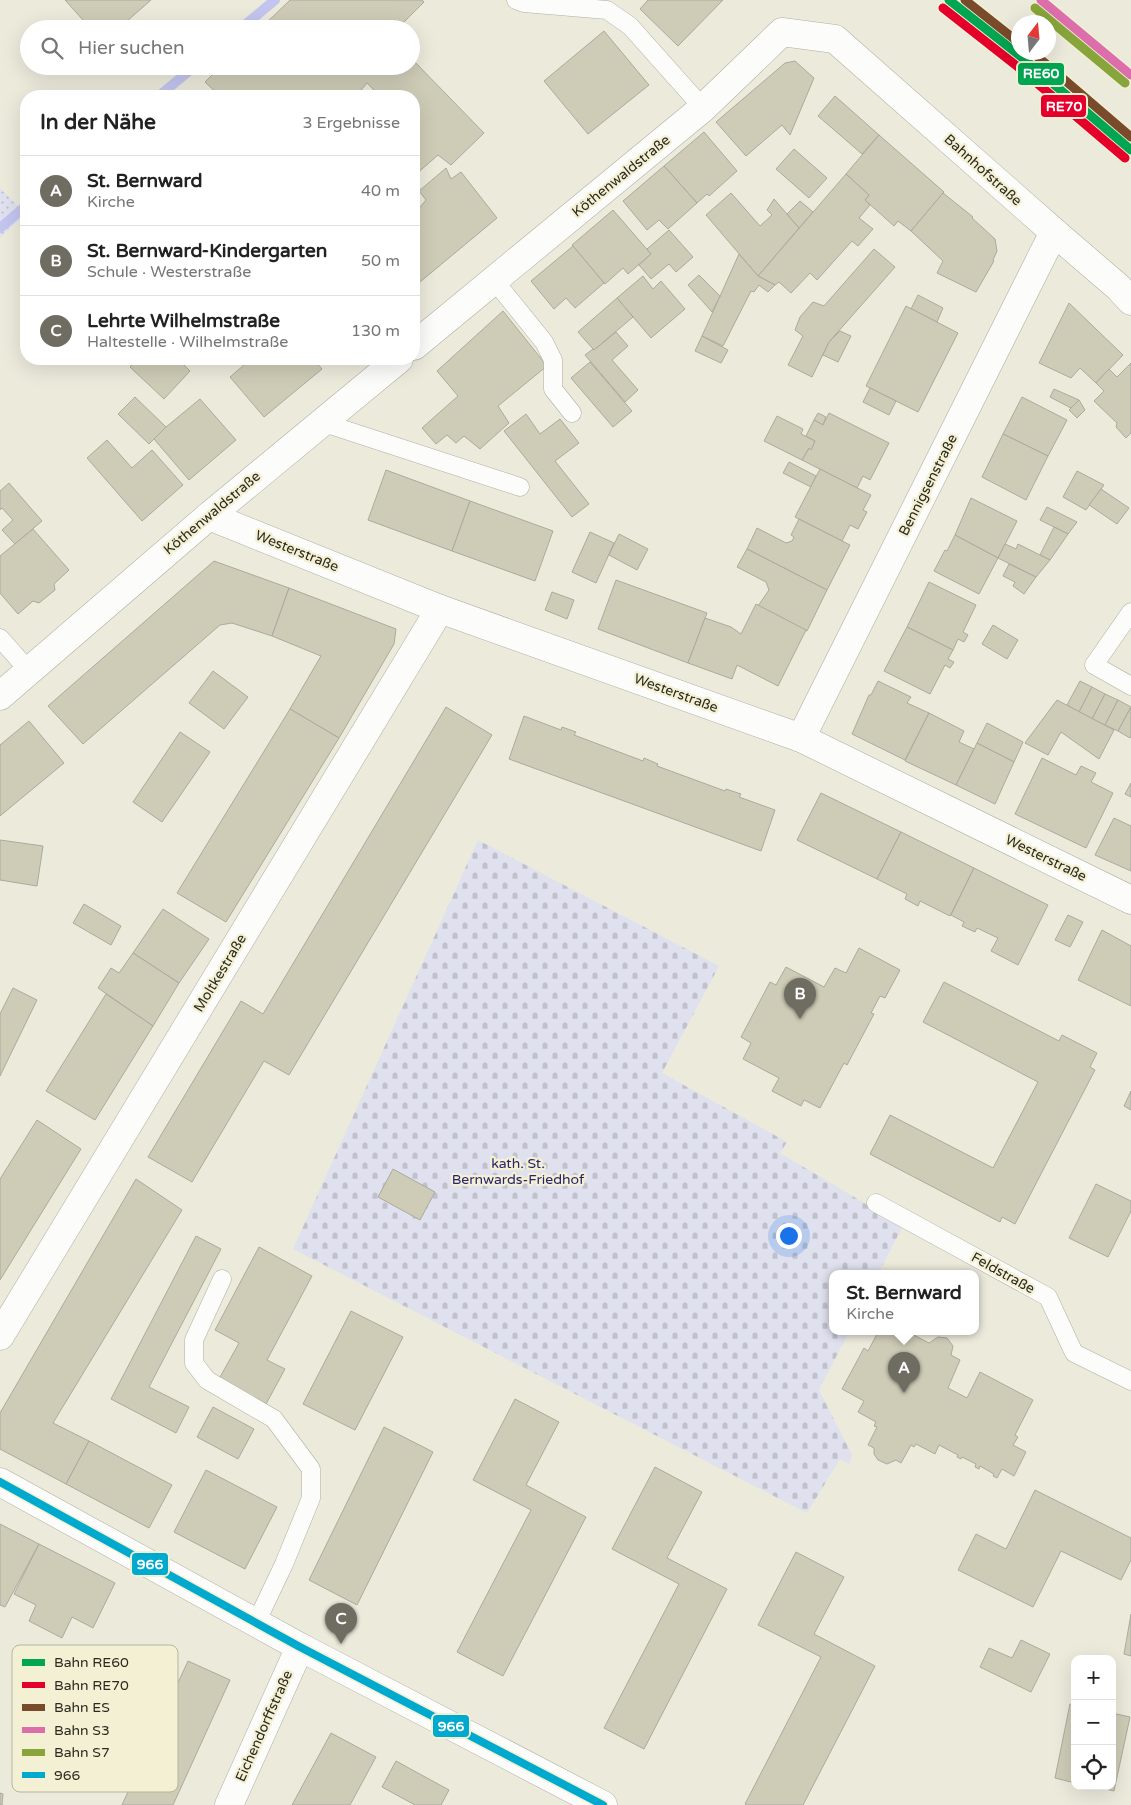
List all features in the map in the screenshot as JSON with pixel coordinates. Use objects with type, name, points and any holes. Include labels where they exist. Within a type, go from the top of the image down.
[{"type":"street","name":"Köthenwaldstraße","points":[[420,341],[703,108],[782,32],[835,39]]},
{"type":"street","name":"Bahnhofstraße","points":[[835,39],[1118,287],[1131,301]]},
{"type":"street","name":"Bennigsenstraße","points":[[802,738],[1054,232]]},
{"type":"street","name":"Köthenwaldstraße","points":[[0,696],[209,516],[392,365]]},
{"type":"street","name":"Westerstraße","points":[[209,516],[440,609],[802,738],[1131,900]]},
{"type":"street","name":"Moltkestraße","points":[[0,1336],[440,609]]},
{"type":"street","points":[[0,1482],[300,1647],[603,1805]]},
{"type":"street","name":"Eichendorffstraße","points":[[229,1805],[300,1647]]},
{"type":"lane","points":[[516,0],[524,3],[607,10],[630,26],[703,108]]},
{"type":"lane","points":[[494,280],[544,342],[553,360],[553,389],[572,413]]},
{"type":"lane","points":[[321,422],[520,487]]},
{"type":"lane","points":[[1131,612],[1094,665],[1131,686]]},
{"type":"lane","points":[[0,638],[29,671]]},
{"type":"lane","name":"Feldstraße","points":[[876,1203],[1048,1297],[1074,1353],[1131,1381]]},
{"type":"lane","points":[[222,1279],[194,1340],[194,1363],[207,1380],[274,1419],[311,1469],[311,1498],[284,1564],[256,1623]]},
{"type":"green space","points":[[0,188],[20,208],[20,220],[0,238]]},
{"type":"green space","name":"kath. St. Bernwards-Friedhof","points":[[478,840],[719,966],[662,1073],[787,1142],[780,1153],[903,1226],[880,1270],[829,1270],[829,1335],[847,1335],[819,1390],[852,1455],[849,1464],[840,1459],[807,1513],[293,1249]]},
{"type":"building","points":[[65,0],[151,0],[128,20],[83,20]]},
{"type":"building","points":[[290,0],[422,0],[424,2],[406,20],[269,20]]},
{"type":"building","points":[[648,0],[723,0],[678,46],[640,9]]},
{"type":"building","points":[[604,31],[649,85],[588,134],[544,81]]},
{"type":"building","points":[[795,61],[814,78],[790,135],[782,125],[746,156],[716,122],[785,63]]},
{"type":"building","points":[[420,67],[484,133],[451,165],[438,155],[420,171],[420,90],[374,90],[367,83],[361,90],[214,90],[205,82],[212,75],[420,75]]},
{"type":"building","points":[[835,96],[879,135],[862,154],[818,116]]},
{"type":"building","points":[[704,132],[737,171],[709,196],[707,194],[697,203],[664,166]]},
{"type":"building","points":[[879,135],[944,192],[911,231],[898,221],[894,226],[865,200],[869,195],[846,174]]},
{"type":"building","points":[[794,149],[827,178],[809,198],[776,169]]},
{"type":"building","points":[[664,166],[697,203],[668,229],[659,220],[647,230],[623,201]]},
{"type":"building","points":[[446,168],[451,179],[461,172],[497,218],[420,282],[420,207],[426,200],[420,190]]},
{"type":"building","points":[[846,174],[869,195],[865,200],[870,205],[859,218],[873,229],[858,246],[852,241],[817,280],[810,273],[791,293],[779,282],[775,285],[758,276]]},
{"type":"building","points":[[731,193],[760,226],[772,215],[767,210],[774,199],[799,228],[758,276],[706,215]]},
{"type":"building","points":[[943,193],[973,217],[995,239],[997,251],[994,261],[976,292],[937,273],[943,261],[911,231]]},
{"type":"building","points":[[800,201],[813,212],[799,228],[787,214]]},
{"type":"building","points":[[613,210],[651,254],[628,274],[623,268],[605,284],[572,245]]},
{"type":"building","points":[[669,230],[693,257],[676,272],[669,264],[651,279],[639,265],[651,254],[647,249]]},
{"type":"building","points":[[573,246],[604,283],[575,308],[566,298],[554,309],[531,281]]},
{"type":"building","points":[[874,249],[895,267],[829,342],[812,377],[788,365],[803,336],[795,330],[800,317],[813,302],[824,306]]},
{"type":"building","points":[[739,254],[758,276],[775,285],[768,292],[759,285],[754,292],[751,291],[723,346],[702,336]]},
{"type":"building","points":[[699,275],[720,296],[712,312],[688,285]]},
{"type":"building","points":[[643,276],[653,289],[661,281],[685,309],[651,338],[617,298]]},
{"type":"building","points":[[918,295],[943,308],[937,322],[911,309]]},
{"type":"building","points":[[617,298],[633,317],[594,350],[578,332]]},
{"type":"building","points":[[1069,303],[1123,355],[1096,383],[1080,368],[1071,378],[1039,363]]},
{"type":"building","points":[[906,306],[958,333],[918,412],[866,386]]},
{"type":"building","points":[[503,311],[547,366],[498,406],[509,423],[480,449],[464,436],[456,443],[447,435],[436,444],[422,428],[458,396],[437,371]]},
{"type":"building","points":[[840,331],[851,336],[838,362],[823,355],[829,342]]},
{"type":"building","points":[[616,332],[628,346],[612,360],[638,390],[625,402],[585,355]]},
{"type":"building","points":[[702,336],[728,350],[721,363],[695,351]]},
{"type":"building","points":[[590,362],[632,411],[613,427],[571,378]]},
{"type":"building","points":[[1131,363],[1131,433],[1126,438],[1116,427],[1117,423],[1094,401],[1104,391],[1096,383],[1109,369],[1117,377]]},
{"type":"building","points":[[132,365],[184,365],[190,371],[164,399],[130,367]]},
{"type":"building","points":[[244,365],[318,365],[322,369],[264,417],[230,377]]},
{"type":"building","points":[[870,388],[896,401],[889,415],[863,402]]},
{"type":"building","points":[[1054,389],[1079,400],[1071,408],[1050,397]]},
{"type":"building","points":[[135,397],[166,427],[149,444],[118,414]]},
{"type":"building","points":[[1022,397],[1067,420],[1048,456],[1003,434]]},
{"type":"building","points":[[200,399],[236,440],[189,480],[154,439]]},
{"type":"building","points":[[1079,400],[1085,410],[1077,418],[1069,410]]},
{"type":"building","points":[[818,413],[826,417],[823,425],[814,420]]},
{"type":"building","points":[[829,413],[889,443],[870,480],[863,476],[857,488],[802,460],[809,448],[811,450],[815,441],[806,436],[814,420],[823,425]]},
{"type":"building","points":[[526,414],[540,434],[560,419],[579,443],[555,461],[589,504],[572,517],[504,431]]},
{"type":"building","points":[[777,416],[803,429],[801,434],[815,441],[811,450],[809,448],[802,460],[764,441]]},
{"type":"building","points":[[1003,434],[1048,456],[1026,500],[982,477]]},
{"type":"building","points":[[107,440],[132,468],[152,450],[183,485],[142,521],[87,458]]},
{"type":"building","points":[[789,462],[816,476],[811,487],[783,473]]},
{"type":"building","points":[[820,469],[871,495],[863,510],[867,512],[858,529],[850,525],[842,541],[795,517]]},
{"type":"building","points":[[386,470],[470,501],[452,551],[368,520]]},
{"type":"building","points":[[1077,471],[1104,485],[1086,510],[1063,497]]},
{"type":"building","points":[[9,483],[42,521],[15,544],[2,530],[13,520],[2,508],[0,510],[0,491]]},
{"type":"building","points":[[1101,489],[1129,508],[1117,524],[1089,505]]},
{"type":"building","points":[[971,498],[1017,521],[998,558],[955,535]]},
{"type":"building","points":[[470,501],[553,531],[535,581],[452,551]]},
{"type":"building","points":[[1047,507],[1077,522],[1068,534],[1040,520]]},
{"type":"building","points":[[799,519],[850,545],[827,590],[747,549],[757,528],[786,543],[792,541],[794,537],[791,535]]},
{"type":"building","points":[[1054,527],[1068,534],[1050,560],[1040,555]]},
{"type":"building","points":[[33,529],[69,570],[54,584],[55,590],[39,603],[33,601],[18,614],[0,593],[0,556]]},
{"type":"building","points":[[590,532],[614,543],[596,583],[572,572]]},
{"type":"building","points":[[619,534],[648,549],[637,570],[609,555]]},
{"type":"building","points":[[955,535],[998,558],[979,594],[934,571]]},
{"type":"building","points":[[1005,544],[1016,549],[1018,544],[1050,560],[1036,577],[998,558]]},
{"type":"building","points":[[747,549],[827,590],[807,631],[758,606],[769,590],[766,582],[737,567]]},
{"type":"building","points":[[214,561],[289,588],[272,636],[232,623],[220,625],[83,744],[48,706]]},
{"type":"building","points":[[1009,564],[1036,577],[1024,594],[1013,586],[1015,582],[1003,576]]},
{"type":"building","points":[[616,580],[707,613],[688,663],[598,629]]},
{"type":"building","points":[[929,582],[976,605],[963,632],[968,635],[964,642],[958,639],[953,650],[907,627]]},
{"type":"building","points":[[289,588],[396,629],[394,644],[339,738],[290,709],[321,656],[272,636]]},
{"type":"building","points":[[552,592],[574,600],[567,619],[545,610]]},
{"type":"building","points":[[756,604],[806,630],[778,686],[737,665],[732,679],[688,663],[705,618],[731,627],[741,634]]},
{"type":"building","points":[[993,625],[1018,640],[1007,659],[982,644]]},
{"type":"building","points":[[907,627],[953,650],[948,659],[954,662],[950,668],[945,665],[930,694],[884,671]]},
{"type":"building","points":[[213,671],[248,697],[224,729],[189,703]]},
{"type":"building","points":[[878,681],[911,697],[907,703],[929,713],[905,760],[852,734],[869,695],[871,695]]},
{"type":"building","points":[[1080,681],[1092,687],[1079,712],[1067,705]]},
{"type":"building","points":[[1092,687],[1105,694],[1092,719],[1079,712]]},
{"type":"building","points":[[1105,694],[1118,700],[1105,725],[1092,719]]},
{"type":"building","points":[[1057,700],[1114,730],[1099,759],[1061,732],[1048,755],[1025,743]]},
{"type":"building","points":[[1118,700],[1131,707],[1118,731],[1105,725]]},
{"type":"building","points":[[446,707],[492,735],[289,1075],[264,1061],[192,1182],[148,1157],[241,1001],[263,1014]]},
{"type":"building","points":[[1131,707],[1131,737],[1130,738],[1118,731]]},
{"type":"building","points":[[290,709],[339,738],[226,922],[177,893]]},
{"type":"building","points":[[929,713],[964,731],[959,742],[974,749],[956,785],[905,761]]},
{"type":"building","points":[[524,716],[561,730],[562,727],[576,732],[574,735],[643,761],[644,758],[658,764],[657,766],[725,791],[726,789],[741,794],[739,797],[775,810],[761,851],[509,759]]},
{"type":"building","points":[[29,721],[64,763],[0,816],[0,745]]},
{"type":"building","points":[[987,723],[1023,742],[1014,762],[977,743]]},
{"type":"building","points":[[180,732],[210,752],[162,822],[133,802]]},
{"type":"building","points":[[977,743],[1014,762],[995,804],[956,785]]},
{"type":"building","points":[[1042,758],[1076,775],[1081,766],[1096,773],[1091,782],[1113,793],[1086,848],[1015,814]]},
{"type":"building","points":[[1131,783],[1131,797],[1125,794]]},
{"type":"building","points":[[821,793],[901,832],[877,879],[797,840]]},
{"type":"building","points":[[1114,818],[1131,826],[1131,871],[1095,855]]},
{"type":"building","points":[[901,832],[974,868],[950,916],[920,901],[918,906],[905,899],[907,894],[877,879]]},
{"type":"building","points":[[0,840],[43,846],[37,886],[0,880]]},
{"type":"building","points":[[974,868],[1048,905],[1018,965],[991,951],[998,938],[977,928],[975,932],[962,926],[964,922],[951,915]]},
{"type":"building","points":[[84,904],[121,926],[111,945],[73,923]]},
{"type":"building","points":[[163,909],[209,939],[179,983],[133,953]]},
{"type":"building","points":[[1068,915],[1083,922],[1070,947],[1055,940]]},
{"type":"building","points":[[1102,930],[1131,946],[1131,1006],[1078,980]]},
{"type":"building","points":[[859,948],[900,970],[885,998],[880,996],[871,1013],[874,1014],[847,1065],[844,1063],[820,1108],[804,1100],[801,1106],[772,1091],[779,1078],[743,1059],[751,1043],[741,1037],[770,982],[776,985],[786,967],[824,987],[835,968],[846,973]]},
{"type":"building","points":[[133,953],[179,983],[153,1026],[98,988],[111,968],[119,973]]},
{"type":"building","points":[[944,982],[1059,1041],[1062,1035],[1097,1053],[1090,1067],[1095,1070],[1015,1224],[1002,1217],[1000,1222],[870,1154],[890,1115],[993,1168],[1038,1082],[923,1022]]},
{"type":"building","points":[[13,988],[37,1000],[0,1076],[0,1014]]},
{"type":"building","points":[[106,994],[153,1026],[95,1120],[46,1091]]},
{"type":"building","points":[[1131,1091],[1131,1110],[1124,1106]]},
{"type":"building","points":[[37,1120],[81,1149],[0,1280],[0,1179]]},
{"type":"building","points":[[393,1169],[435,1192],[420,1220],[378,1197]]},
{"type":"building","points":[[136,1179],[182,1210],[53,1423],[89,1441],[66,1484],[0,1449],[0,1413]]},
{"type":"building","points":[[1096,1184],[1131,1201],[1131,1211],[1108,1257],[1069,1238]]},
{"type":"building","points":[[196,1236],[221,1249],[149,1387],[189,1407],[176,1433],[111,1399]]},
{"type":"building","points":[[259,1247],[312,1276],[267,1360],[285,1369],[266,1404],[219,1379],[239,1343],[215,1330]]},
{"type":"building","points":[[351,1311],[403,1337],[355,1430],[303,1404]]},
{"type":"building","points":[[876,1335],[914,1335],[929,1343],[938,1337],[947,1338],[953,1346],[951,1355],[960,1360],[948,1388],[967,1398],[980,1372],[1033,1400],[1015,1435],[1018,1437],[1013,1445],[1026,1452],[1014,1476],[1002,1469],[997,1478],[993,1476],[994,1474],[980,1466],[979,1469],[975,1467],[976,1464],[962,1457],[961,1459],[957,1457],[958,1455],[939,1445],[935,1454],[916,1444],[914,1447],[911,1445],[901,1463],[896,1460],[887,1464],[878,1460],[874,1454],[874,1448],[868,1445],[877,1427],[874,1426],[876,1422],[858,1412],[864,1401],[842,1389],[864,1348],[868,1351]]},
{"type":"building","points":[[515,1399],[559,1422],[526,1485],[586,1517],[503,1676],[457,1652],[531,1510],[473,1480]]},
{"type":"building","points":[[213,1407],[254,1429],[238,1459],[197,1437]]},
{"type":"building","points":[[384,1427],[433,1452],[357,1605],[309,1580]]},
{"type":"building","points":[[89,1441],[172,1485],[149,1528],[66,1484]]},
{"type":"building","points":[[655,1467],[702,1492],[667,1558],[727,1589],[644,1749],[604,1728],[679,1584],[612,1549]]},
{"type":"building","points":[[206,1470],[277,1507],[245,1569],[174,1532]]},
{"type":"building","points":[[1035,1490],[1131,1538],[1131,1560],[1121,1580],[1061,1551],[1033,1607],[958,1570],[976,1534],[1006,1549]]},
{"type":"building","points":[[0,1524],[39,1544],[5,1607],[0,1605]]},
{"type":"building","points":[[39,1544],[115,1583],[93,1628],[72,1617],[62,1638],[29,1621],[36,1605],[14,1594]]},
{"type":"building","points":[[796,1552],[844,1577],[814,1634],[875,1666],[803,1805],[747,1805],[745,1804],[821,1657],[758,1625]]},
{"type":"building","points":[[1131,1614],[1131,1656],[1124,1654]]},
{"type":"building","points":[[1021,1640],[1050,1654],[1031,1692],[980,1667],[989,1648],[1012,1658]]},
{"type":"building","points":[[188,1661],[230,1680],[173,1805],[122,1805],[128,1792],[178,1792],[178,1683]]},
{"type":"building","points":[[1070,1704],[1071,1704],[1071,1782],[1055,1778]]},
{"type":"building","points":[[1116,1714],[1130,1717],[1116,1782]]},
{"type":"building","points":[[331,1733],[376,1757],[350,1805],[292,1805]]},
{"type":"building","points":[[396,1761],[449,1790],[441,1805],[415,1805],[382,1787]]},
{"type":"building","points":[[0,1793],[3,1794],[2,1805],[0,1805]]},
{"type":"waterway","points":[[251,20],[275,0]]},
{"type":"waterway","points":[[166,90],[184,75]]},
{"type":"waterway","points":[[0,228],[20,211]]},
{"type":"rail line","name":"RE60","points":[[949,0],[1024,59],[1131,150]]},
{"type":"rail line","name":"ES","points":[[965,0],[1011,36]]},
{"type":"rail line","name":"S3","points":[[1041,0],[1131,75]]},
{"type":"rail line","name":"RE70","points":[[943,8],[1018,67],[1125,158]]},
{"type":"rail line","name":"S7","points":[[1035,8],[1125,83]]},
{"type":"rail line","name":"ES","points":[[1041,60],[1131,137]]},
{"type":"transit line","name":"966","points":[[0,1482],[300,1647],[603,1805]]},
{"type":"place","name":"St. Bernward-Kindergarten","points":[[800,1019]]},
{"type":"place","name":"St. Bernward","points":[[904,1393]]},
{"type":"place","name":"Lehrte Wilhelmstraße","points":[[341,1644]]}]
